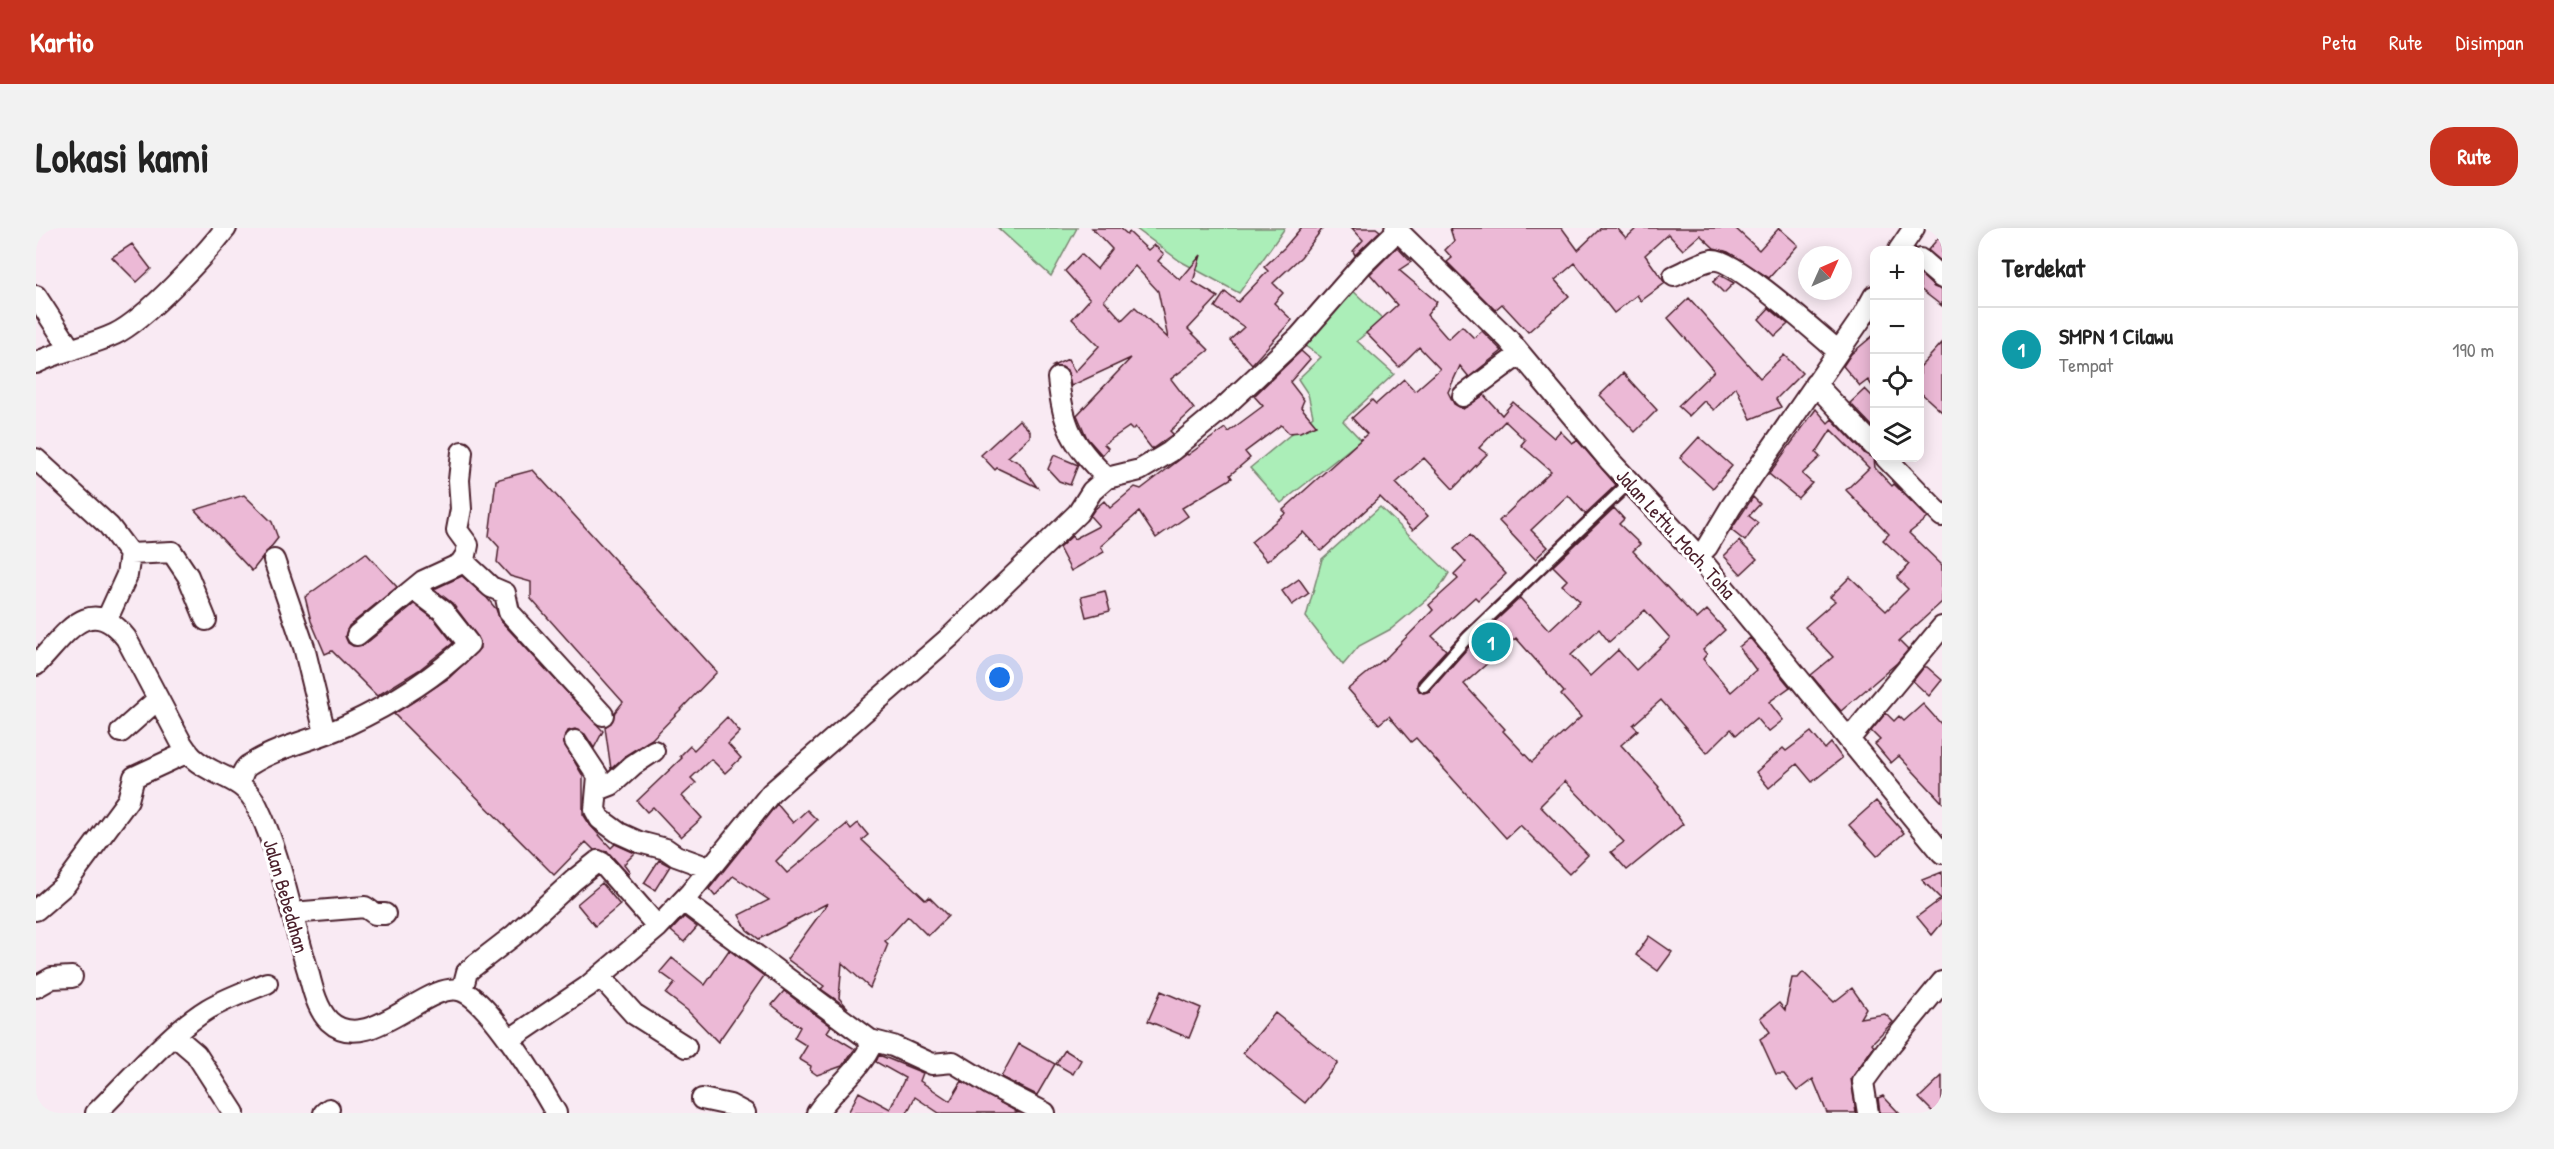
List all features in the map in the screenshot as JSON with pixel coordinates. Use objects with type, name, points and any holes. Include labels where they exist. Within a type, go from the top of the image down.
[{"type":"street","points":[[1905,246],[1914,228]]},
{"type":"street","points":[[36,363],[116,334],[141,316],[223,229]]},
{"type":"street","points":[[508,1040],[587,987],[658,927],[683,901],[771,793],[950,637],[1078,513],[1092,491],[1107,478],[1140,470],[1170,452],[1223,408],[1299,337],[1396,229]]},
{"type":"street","name":"Jalan Lettu. Moch. Toha","points":[[1396,229],[1521,354],[1630,483],[1698,556],[1850,738],[1942,853]]},
{"type":"street","points":[[1674,276],[1713,260],[1720,261],[1754,282],[1838,351]]},
{"type":"street","points":[[1924,262],[1942,278]]},
{"type":"street","points":[[36,296],[71,350]]},
{"type":"street","points":[[1698,556],[1707,547],[1731,507],[1872,300]]},
{"type":"street","points":[[1463,396],[1521,354]]},
{"type":"street","points":[[1058,378],[1062,412],[1071,435],[1107,478]]},
{"type":"street","points":[[1815,384],[1870,441]]},
{"type":"street","points":[[357,635],[429,578],[457,567],[463,561],[468,545],[457,530],[461,509],[459,480],[462,452]]},
{"type":"street","points":[[36,459],[79,496],[109,526],[130,554],[127,576],[107,619],[92,616],[82,619],[36,665]]},
{"type":"street","points":[[1890,462],[1942,516]]},
{"type":"street","points":[[130,554],[172,552],[188,576],[206,620]]},
{"type":"street","points":[[274,560],[304,647],[325,733]]},
{"type":"street","points":[[463,561],[489,586],[505,593],[509,612],[603,715]]},
{"type":"street","points":[[240,783],[243,770],[249,764],[283,748],[344,726],[396,698],[429,676],[468,644],[443,611],[414,589]]},
{"type":"street","name":"Jalan Bebedahan","points":[[107,619],[117,626],[126,638],[188,752],[193,758],[214,771],[248,789],[257,804],[269,833],[299,945],[323,1014],[343,1030],[363,1031],[444,991],[462,991]]},
{"type":"street","points":[[1850,738],[1942,627]]},
{"type":"street","points":[[121,732],[158,699]]},
{"type":"street","points":[[575,741],[598,776],[595,810],[600,819],[619,833],[639,842],[666,849],[676,856],[709,868]]},
{"type":"street","points":[[598,790],[612,785],[633,765],[654,751]]},
{"type":"street","points":[[36,910],[65,885],[128,800],[134,777],[188,752]]},
{"type":"street","points":[[556,1113],[508,1040],[480,1004],[462,991],[468,972],[513,936],[598,861],[658,927]]},
{"type":"street","points":[[683,901],[870,1040],[893,1046],[932,1064],[953,1062],[1045,1113]]},
{"type":"street","points":[[291,912],[364,907],[375,914],[385,914]]},
{"type":"street","points":[[600,976],[634,1014],[686,1047]]},
{"type":"street","points":[[36,987],[52,978],[72,977]]},
{"type":"street","points":[[1868,1113],[1863,1082],[1900,1032],[1942,982]]},
{"type":"street","points":[[96,1113],[175,1036],[206,1011],[224,1000],[267,983]]},
{"type":"street","points":[[175,1036],[196,1054],[234,1113]]},
{"type":"street","points":[[817,1113],[863,1059],[872,1043],[870,1040]]},
{"type":"street","points":[[702,1099],[730,1105],[745,1113]]},
{"type":"lane","points":[[1424,686],[1468,637],[1630,483]]},
{"type":"green space","points":[[998,228],[1077,228],[1051,276]]},
{"type":"green space","points":[[1135,228],[1285,228],[1239,293],[1180,261]]},
{"type":"green space","points":[[1350,288],[1383,319],[1357,341],[1394,374],[1343,421],[1361,440],[1281,503],[1250,468],[1313,416],[1308,394],[1298,379],[1321,357],[1301,343]]},
{"type":"green space","points":[[1380,507],[1449,573],[1439,589],[1391,629],[1359,646],[1343,665],[1306,617],[1322,559]]},
{"type":"building","points":[[1092,228],[1120,228],[1127,234],[1129,232],[1148,250],[1154,245],[1164,254],[1158,261],[1180,280],[1201,255],[1193,282],[1218,297],[1188,329],[1209,350],[1171,379],[1194,409],[1170,431],[1173,434],[1152,449],[1135,427],[1132,430],[1129,427],[1104,444],[1108,448],[1102,455],[1087,438],[1077,415],[1131,358],[1071,386],[1067,370],[1053,366],[1068,359],[1075,372],[1099,346],[1072,319],[1090,299],[1065,271],[1081,254],[1097,269],[1112,249]],"holes":[[[1135,266],[1158,291],[1168,338],[1135,307],[1122,320],[1104,300]]]},
{"type":"building","points":[[1301,228],[1323,228],[1301,257],[1273,283],[1283,293],[1274,303],[1292,320],[1252,364],[1230,340],[1244,327],[1215,307],[1225,292],[1238,302],[1268,271],[1264,267]]},
{"type":"building","points":[[1352,228],[1376,228],[1380,231],[1355,255],[1353,251],[1363,240]]},
{"type":"building","points":[[1450,228],[1562,228],[1578,250],[1601,228],[1617,228],[1626,238],[1637,228],[1735,228],[1759,250],[1779,228],[1798,245],[1769,278],[1728,252],[1714,248],[1700,235],[1683,250],[1668,234],[1645,255],[1665,283],[1641,301],[1637,295],[1614,313],[1575,263],[1555,280],[1569,296],[1528,332],[1502,304],[1495,310],[1447,262],[1452,258],[1445,250],[1454,241]]},
{"type":"building","points":[[1942,234],[1942,262],[1928,250]]},
{"type":"building","points":[[132,244],[151,269],[137,282],[112,257]]},
{"type":"building","points":[[1397,247],[1411,262],[1399,270],[1437,302],[1427,315],[1448,339],[1462,326],[1474,338],[1482,331],[1502,351],[1469,377],[1460,366],[1448,392],[1454,404],[1463,409],[1484,395],[1502,415],[1513,402],[1554,438],[1560,431],[1572,443],[1577,440],[1616,485],[1585,514],[1568,495],[1531,530],[1548,547],[1535,559],[1499,521],[1551,471],[1521,445],[1525,440],[1505,421],[1479,448],[1487,454],[1453,489],[1424,458],[1396,483],[1428,516],[1413,530],[1380,497],[1321,551],[1303,532],[1267,561],[1251,542],[1286,513],[1283,510],[1367,434],[1352,418],[1372,400],[1376,404],[1404,379],[1415,391],[1440,369],[1419,347],[1399,367],[1366,333],[1397,305],[1370,274]]},
{"type":"building","points":[[1720,275],[1734,283],[1724,293],[1713,282]]},
{"type":"building","points":[[1924,278],[1934,287],[1942,290],[1942,306],[1924,292]]},
{"type":"building","points":[[1689,298],[1760,378],[1784,355],[1802,373],[1776,399],[1781,407],[1751,419],[1736,387],[1714,410],[1704,401],[1689,416],[1678,406],[1714,371],[1668,318]]},
{"type":"building","points":[[1769,308],[1788,324],[1775,336],[1759,319]]},
{"type":"building","points":[[1870,338],[1870,383],[1868,380],[1860,386],[1843,366],[1851,354]]},
{"type":"building","points":[[1942,343],[1942,412],[1924,396],[1924,363]]},
{"type":"building","points":[[1301,351],[1310,359],[1290,382],[1304,400],[1301,407],[1316,425],[1300,432],[1289,433],[1281,425],[1245,452],[1250,458],[1230,475],[1232,478],[1182,508],[1188,516],[1156,538],[1139,512],[1101,546],[1104,552],[1071,571],[1059,548],[1072,536],[1074,539],[1099,526],[1090,516],[1094,510],[1104,501],[1110,508],[1135,487],[1141,489],[1225,428],[1228,432],[1263,406],[1254,396]]},
{"type":"building","points":[[1623,373],[1657,410],[1635,432],[1600,395]]},
{"type":"building","points":[[1865,389],[1870,394],[1870,424],[1850,403]]},
{"type":"building","points":[[1816,409],[1828,423],[1832,419],[1865,454],[1870,456],[1870,462],[1874,462],[1875,468],[1892,486],[1894,484],[1928,518],[1909,533],[1942,565],[1942,602],[1899,641],[1908,650],[1897,663],[1841,711],[1811,675],[1833,657],[1805,627],[1835,601],[1830,597],[1850,577],[1886,611],[1908,589],[1897,578],[1909,564],[1883,540],[1889,534],[1846,490],[1869,468],[1831,430],[1816,453],[1820,457],[1802,474],[1812,483],[1798,498],[1769,474]]},
{"type":"building","points":[[1019,420],[1030,431],[1030,437],[1008,457],[1020,463],[1037,487],[997,468],[995,470],[981,455]]},
{"type":"building","points":[[1699,437],[1732,466],[1713,488],[1680,458]]},
{"type":"building","points":[[1054,455],[1078,465],[1070,485],[1059,481],[1048,469]]},
{"type":"building","points":[[533,470],[717,672],[652,739],[626,755],[611,769],[605,727],[611,723],[615,712],[623,702],[531,599],[531,582],[510,576],[497,562],[499,547],[489,536],[496,480]]},
{"type":"building","points":[[244,495],[272,522],[278,538],[252,571],[195,510]]},
{"type":"building","points":[[1753,497],[1760,504],[1749,516],[1758,523],[1745,541],[1731,530]]},
{"type":"building","points":[[1614,508],[1624,519],[1619,524],[1640,544],[1633,551],[1697,619],[1707,610],[1725,630],[1703,650],[1707,654],[1703,659],[1731,692],[1756,670],[1739,647],[1750,638],[1790,687],[1769,702],[1783,720],[1768,732],[1756,718],[1736,735],[1731,729],[1707,753],[1661,700],[1633,725],[1638,730],[1621,745],[1659,787],[1683,824],[1627,870],[1611,852],[1624,842],[1565,781],[1540,806],[1588,855],[1569,874],[1520,825],[1506,838],[1416,738],[1411,742],[1389,716],[1379,724],[1348,689],[1388,656],[1433,610],[1429,605],[1458,579],[1454,574],[1466,562],[1454,549],[1470,535],[1506,574],[1478,600],[1475,597],[1432,636],[1446,650],[1418,681],[1419,691],[1423,693],[1430,691],[1473,642],[1520,598],[1549,630],[1580,601],[1562,585],[1567,580],[1553,566]],"holes":[[[1645,610],[1670,638],[1636,670],[1618,650],[1590,676],[1571,655],[1599,629],[1609,642]],[[1516,638],[1564,692],[1561,695],[1581,717],[1532,762],[1464,684]]]},
{"type":"building","points":[[1739,541],[1757,559],[1741,574],[1724,556]]},
{"type":"building","points":[[366,553],[397,587],[349,626],[345,636],[348,643],[353,646],[364,645],[414,604],[435,620],[453,643],[419,670],[377,696],[332,651],[325,654],[311,621],[305,597]]},
{"type":"building","points":[[462,576],[487,598],[496,609],[500,620],[603,731],[594,748],[585,734],[575,729],[568,731],[563,742],[583,776],[583,814],[590,825],[611,848],[615,844],[635,853],[624,864],[630,872],[628,874],[608,852],[594,850],[586,842],[554,875],[394,714],[449,678],[480,648],[478,637],[452,603],[434,589]]},
{"type":"building","points":[[1299,579],[1309,593],[1292,605],[1282,591]]},
{"type":"building","points":[[1105,591],[1110,611],[1086,617],[1081,597]]},
{"type":"building","points":[[1924,667],[1942,680],[1929,696],[1913,681]]},
{"type":"building","points":[[1923,704],[1942,725],[1942,802],[1899,756],[1891,763],[1875,744],[1880,740],[1871,731],[1886,713],[1894,721],[1899,716],[1904,721]]},
{"type":"building","points":[[727,717],[740,732],[728,744],[741,758],[725,773],[711,759],[691,778],[696,783],[682,796],[702,818],[681,837],[653,807],[647,812],[637,801],[682,758],[680,756],[690,746],[694,750]]},
{"type":"building","points":[[1811,732],[1825,749],[1831,743],[1842,758],[1812,782],[1797,764],[1769,788],[1756,772],[1783,748],[1786,751]]},
{"type":"building","points":[[1876,801],[1904,833],[1877,856],[1849,825]]},
{"type":"building","points":[[777,804],[793,823],[807,810],[817,820],[776,861],[787,873],[847,824],[851,829],[858,823],[868,835],[862,840],[926,900],[929,897],[948,916],[928,936],[908,916],[885,941],[888,944],[870,988],[842,963],[839,998],[848,1008],[821,989],[824,986],[787,959],[828,903],[759,939],[747,930],[739,915],[769,900],[733,876],[715,896],[709,889]]},
{"type":"building","points":[[659,860],[670,866],[655,890],[644,883]]},
{"type":"building","points":[[1942,872],[1942,923],[1932,935],[1917,917],[1941,899],[1922,880]]},
{"type":"building","points":[[602,883],[620,905],[595,926],[577,904]]},
{"type":"building","points":[[684,917],[697,927],[684,942],[671,931]]},
{"type":"building","points":[[1649,936],[1672,952],[1658,971],[1636,955]]},
{"type":"building","points":[[729,950],[764,976],[718,1042],[687,1010],[666,994],[675,983],[660,972],[672,958],[705,985]]},
{"type":"building","points":[[1803,972],[1834,1002],[1852,988],[1866,1008],[1860,1018],[1885,1014],[1893,1022],[1872,1043],[1874,1046],[1851,1079],[1856,1113],[1827,1113],[1813,1079],[1797,1091],[1784,1074],[1776,1074],[1760,1039],[1770,1032],[1760,1018],[1779,1003],[1785,1010],[1792,978],[1798,978]]},
{"type":"building","points":[[784,991],[831,1026],[827,1032],[855,1049],[842,1066],[817,1075],[810,1070],[811,1066],[799,1059],[807,1046],[794,1038],[800,1027],[772,1005]]},
{"type":"building","points":[[1161,991],[1201,1008],[1189,1038],[1148,1021]]},
{"type":"building","points":[[1275,1013],[1338,1063],[1305,1103],[1243,1053]]},
{"type":"building","points":[[1019,1044],[1055,1064],[1037,1095],[1001,1077]]},
{"type":"building","points":[[1065,1050],[1081,1060],[1073,1074],[1056,1064]]},
{"type":"building","points":[[879,1055],[923,1073],[920,1081],[950,1101],[962,1081],[1019,1113],[939,1113],[915,1097],[907,1113],[848,1113],[859,1092],[890,1109],[905,1078],[876,1062]]},
{"type":"building","points":[[1942,1076],[1942,1113],[1934,1113],[1919,1098]]},
{"type":"building","points":[[1883,1096],[1899,1113],[1880,1113],[1878,1098]]},
{"type":"place","name":"SMPN 1 Cilawu","points":[[1491,642]]}]
